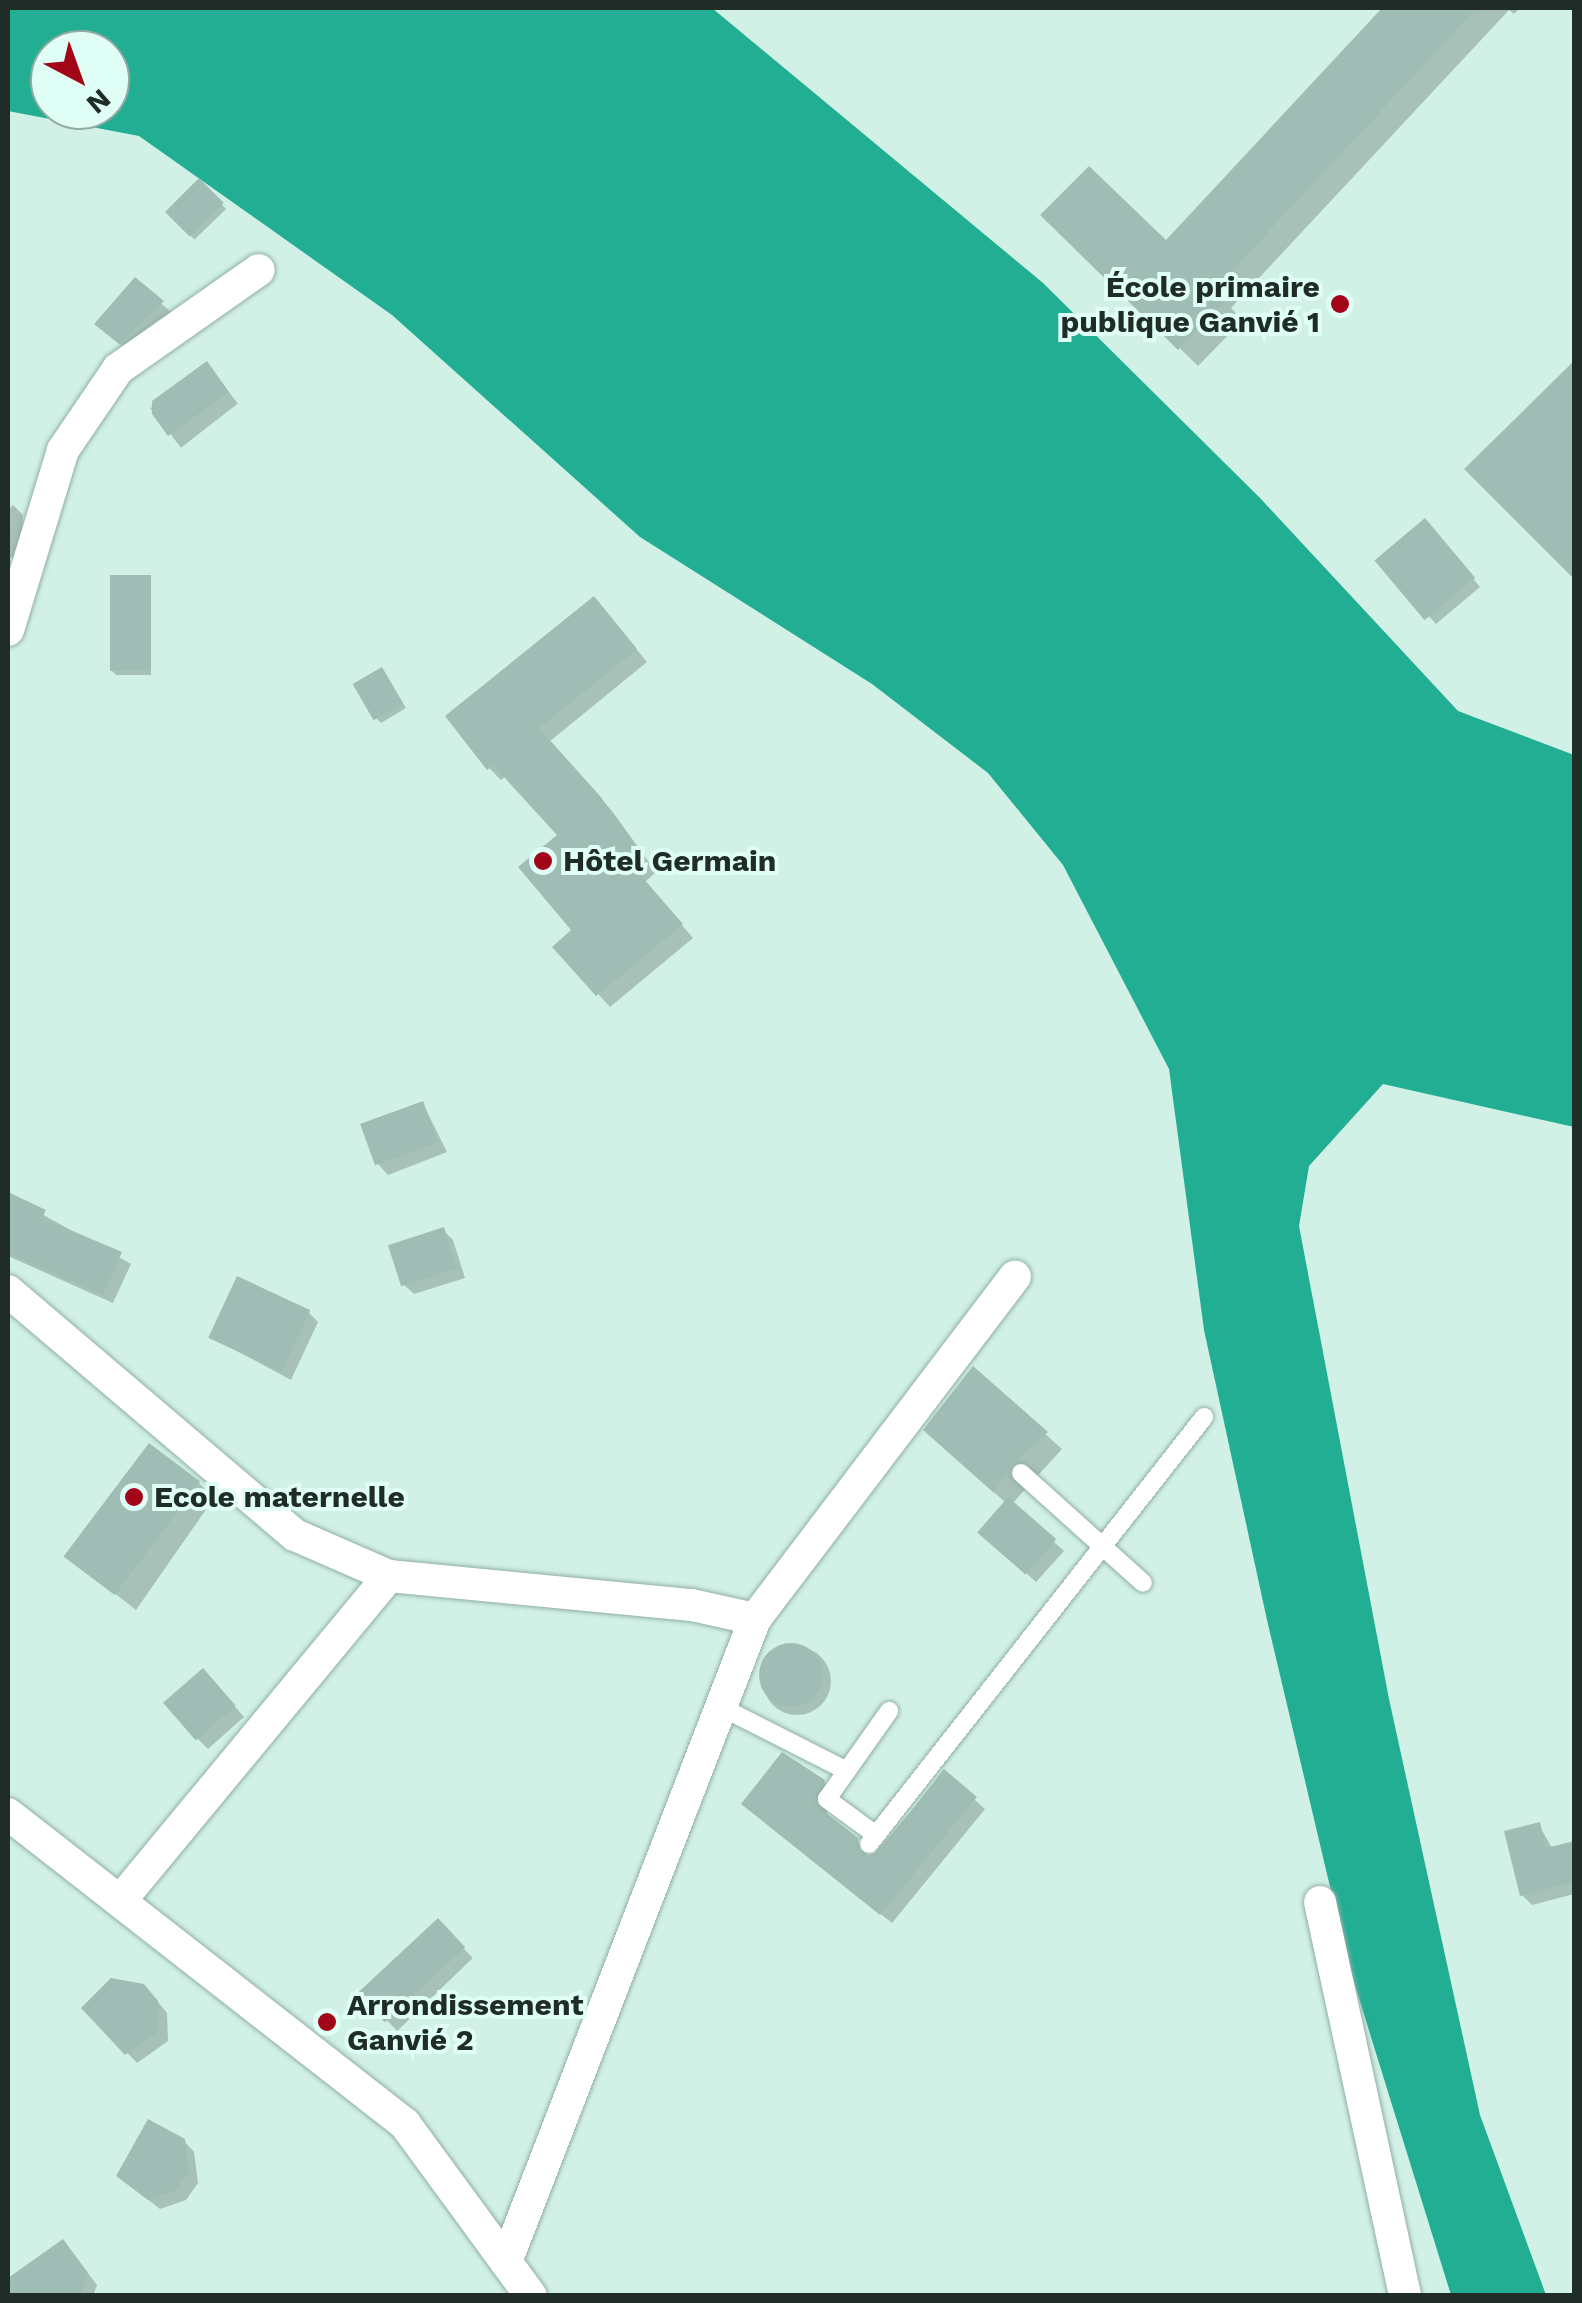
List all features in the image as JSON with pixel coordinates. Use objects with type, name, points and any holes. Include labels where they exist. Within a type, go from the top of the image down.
[{"type":"street","points":[[8,630],[63,450],[118,369],[259,270]]},
{"type":"street","points":[[506,2262],[755,1619],[1015,1276]]},
{"type":"street","points":[[8,1292],[295,1534],[390,1576],[692,1605],[755,1619]]},
{"type":"street","points":[[120,1901],[390,1576]]},
{"type":"street","points":[[8,1814],[405,2124],[530,2296]]},
{"type":"street","points":[[1320,1902],[1405,2296]]},
{"type":"lane","points":[[889,1710],[828,1799],[872,1839],[1204,1418]]},
{"type":"lane","points":[[1021,1473],[1143,1583]]},
{"type":"lane","points":[[1038,1514],[1052,1500]]},
{"type":"lane","points":[[721,1707],[847,1771]]},
{"type":"shaded area","points":[[8,8],[712,8],[1043,283],[1260,498],[1458,711],[1574,755],[1574,1127],[1383,1084],[1309,1166],[1299,1226],[1389,1699],[1480,2115],[1546,2295],[1451,2295],[1348,1963],[1267,1620],[1204,1330],[1169,1069],[1063,865],[988,773],[872,684],[640,537],[392,315],[139,136],[108,130],[130,130],[130,30],[30,30],[30,115],[8,111]]},
{"type":"building","points":[[1382,8],[1477,8],[1215,289],[1227,300],[1178,350],[1040,215],[1089,166],[1166,240]]},
{"type":"building","points":[[199,178],[224,203],[190,237],[165,212]]},
{"type":"building","points":[[135,277],[164,301],[119,344],[94,324]]},
{"type":"building","points":[[207,361],[229,392],[168,436],[152,414],[152,401]]},
{"type":"building","points":[[1574,361],[1574,579],[1464,469]]},
{"type":"building","points":[[1425,518],[1475,578],[1425,620],[1374,560]]},
{"type":"building","points":[[110,575],[151,575],[151,671],[110,671]]},
{"type":"building","points":[[594,596],[637,649],[539,728],[600,796],[646,859],[635,869],[683,924],[596,996],[552,947],[571,930],[518,867],[557,835],[493,765],[487,770],[445,716]]},
{"type":"building","points":[[382,667],[403,703],[374,720],[353,684]]},
{"type":"building","points":[[423,1101],[438,1142],[375,1165],[360,1124]]},
{"type":"building","points":[[8,1192],[46,1210],[42,1218],[122,1252],[103,1295],[8,1253]]},
{"type":"building","points":[[444,1227],[457,1268],[401,1286],[388,1245]]},
{"type":"building","points":[[237,1276],[310,1310],[282,1372],[208,1338]]},
{"type":"building","points":[[973,1366],[1048,1432],[1011,1465],[994,1493],[923,1430]]},
{"type":"building","points":[[149,1443],[200,1482],[115,1595],[64,1556]]},
{"type":"building","points":[[1008,1497],[1056,1539],[1025,1574],[977,1532]]},
{"type":"building","points":[[791,1643],[814,1652],[823,1675],[814,1698],[791,1707],[768,1698],[759,1675],[768,1652]]},
{"type":"building","points":[[203,1668],[236,1706],[196,1741],[163,1703]]},
{"type":"building","points":[[782,1752],[825,1780],[816,1805],[858,1838],[858,1850],[866,1856],[879,1852],[944,1769],[977,1797],[880,1915],[741,1804]]},
{"type":"building","points":[[1540,1822],[1546,1848],[1574,1841],[1574,1882],[1520,1896],[1504,1831]]},
{"type":"building","points":[[438,1918],[465,1947],[385,2022],[358,1993]]},
{"type":"building","points":[[111,1978],[144,1984],[158,2001],[159,2031],[125,2055],[81,2008]]},
{"type":"building","points":[[148,2119],[185,2139],[189,2172],[176,2190],[148,2200],[116,2176]]},
{"type":"building","points":[[63,2239],[88,2273],[80,2296],[8,2296],[8,2278]]},
{"type":"place","name":"École primaire publique Ganvié 1","points":[[1340,304]]},
{"type":"place","name":"Hôtel Germain","points":[[543,861]]},
{"type":"place","name":"Ecole maternelle","points":[[134,1497]]},
{"type":"place","name":"Arrondissement Ganvié 2","points":[[327,2022]]}]
